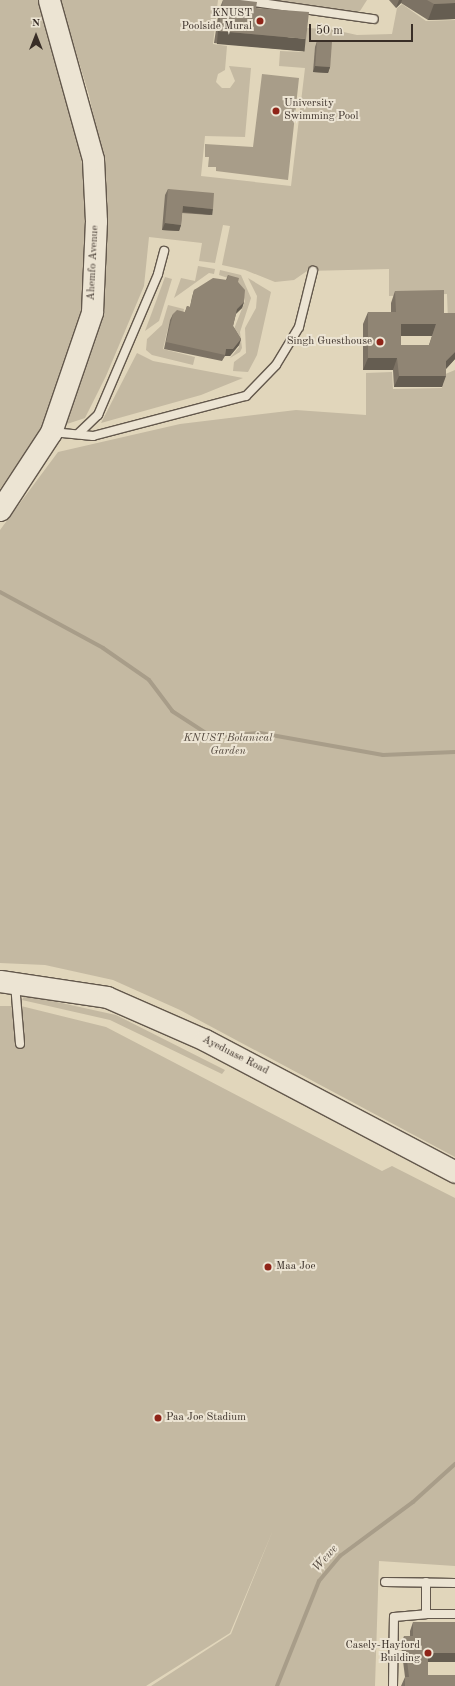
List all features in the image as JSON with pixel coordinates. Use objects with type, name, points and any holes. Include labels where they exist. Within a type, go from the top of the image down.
[{"type":"street","name":"Ahemfo Avenue","points":[[0,510],[51,432],[92,312],[96,222],[93,159],[49,0]]},
{"type":"street","name":"Ayeduase Road","points":[[8,981],[114,1000],[205,1040],[455,1172]]},
{"type":"lane","points":[[240,0],[374,19]]},
{"type":"lane","points":[[78,434],[98,415],[158,274],[164,251]]},
{"type":"lane","points":[[51,432],[93,436],[246,396],[276,365],[299,327],[313,271]]},
{"type":"lane","points":[[8,981],[20,1044]]},
{"type":"lane","points":[[385,1582],[455,1583]]},
{"type":"lane","points":[[426,1582],[426,1614]]},
{"type":"lane","points":[[393,1686],[394,1616],[455,1614]]},
{"type":"green space","points":[[0,0],[41,0],[72,110],[83,169],[88,227],[83,309],[41,430],[0,489]]},
{"type":"green space","points":[[60,0],[218,0],[213,44],[227,46],[225,70],[218,74],[216,82],[222,88],[230,88],[235,81],[229,66],[251,68],[245,137],[205,136],[201,176],[291,186],[305,68],[279,66],[280,51],[303,52],[305,28],[330,29],[357,35],[392,34],[397,8],[402,4],[426,21],[455,20],[455,321],[448,321],[447,294],[389,296],[389,269],[307,271],[294,280],[275,282],[245,270],[222,265],[230,226],[223,225],[215,263],[199,261],[202,243],[149,237],[144,286],[106,376],[85,418],[64,425],[93,341],[105,256],[106,221],[100,147],[89,95]]},
{"type":"green space","points":[[260,0],[367,0],[360,11],[348,13]]},
{"type":"green space","points":[[198,266],[215,269],[214,274],[209,273],[174,298],[181,278],[195,281]]},
{"type":"green space","points":[[220,270],[241,275],[251,298],[240,332],[242,348],[240,352],[230,358],[239,347],[232,334],[245,301],[242,291],[228,278],[219,275]]},
{"type":"green space","points":[[165,277],[172,279],[159,321],[145,331]]},
{"type":"green space","points":[[248,278],[271,292],[257,355],[248,372],[233,371],[234,362],[246,353],[245,328],[256,308],[257,296]]},
{"type":"green space","points":[[168,305],[184,309],[182,317],[170,320],[163,349],[195,357],[193,365],[152,355],[146,350],[147,339],[162,325]]},
{"type":"green space","points":[[137,353],[153,361],[243,378],[201,395],[101,423]]},
{"type":"green space","name":"KNUST Botanical Garden","points":[[455,370],[455,1157],[180,1010],[113,980],[45,965],[0,963],[0,530],[58,452],[180,424],[296,410],[366,415],[366,373],[392,372],[393,389],[442,388],[443,375]]},
{"type":"green space","points":[[25,995],[116,1015],[225,1070],[222,1074],[110,1020],[22,1000]]},
{"type":"green space","name":"Paa Joe Stadium","points":[[0,1006],[15,1006],[22,1012],[21,1006],[106,1027],[382,1171],[392,1166],[455,1198],[455,1566],[379,1561],[375,1686],[151,1686],[231,1634],[273,1530],[230,1633],[146,1686],[0,1686]]},
{"type":"shaded area","name":"University Swimming Pool","points":[[262,74],[299,78],[288,180],[216,171],[216,167],[208,167],[209,157],[205,157],[205,144],[253,147]]},
{"type":"building","points":[[223,0],[257,2],[256,8],[309,12],[306,39],[218,31]]},
{"type":"building","points":[[427,0],[455,0],[455,3],[434,4]]},
{"type":"building","points":[[317,41],[332,42],[330,67],[315,66]]},
{"type":"building","points":[[168,189],[214,193],[213,209],[183,206],[181,225],[165,223]]},
{"type":"building","points":[[228,275],[239,278],[238,282],[245,290],[244,302],[237,309],[233,326],[241,339],[233,349],[226,349],[225,355],[166,342],[173,314],[177,310],[185,312],[187,306],[190,307],[194,290],[213,278],[227,280]]},
{"type":"building","name":"Singh Guesthouse","points":[[444,290],[444,313],[455,313],[455,352],[446,361],[446,376],[399,376],[397,358],[368,358],[368,312],[396,312],[395,291]],"holes":[[[401,324],[436,324],[429,345],[401,345]]]},
{"type":"building","name":"Casely-Hayford Building","points":[[413,1622],[455,1622],[455,1653],[428,1653],[428,1675],[455,1675],[455,1686],[405,1686],[405,1677],[409,1677],[404,1636],[413,1636]]},
{"type":"waterway","points":[[0,592],[103,648],[149,680],[172,711],[212,737],[260,733],[383,755],[455,752]]},
{"type":"waterway","name":"Wewe","points":[[277,1686],[319,1581],[340,1556],[413,1502],[455,1464]]},
{"type":"place","name":"KNUST Poolside Mural","points":[[260,21]]},
{"type":"place","name":"University Swimming Pool","points":[[276,111]]},
{"type":"place","name":"Singh Guesthouse","points":[[380,342]]},
{"type":"place","name":"Maa Joe","points":[[268,1267]]},
{"type":"place","name":"Paa Joe Stadium","points":[[158,1418]]},
{"type":"place","name":"Casely-Hayford Building","points":[[428,1653]]}]
